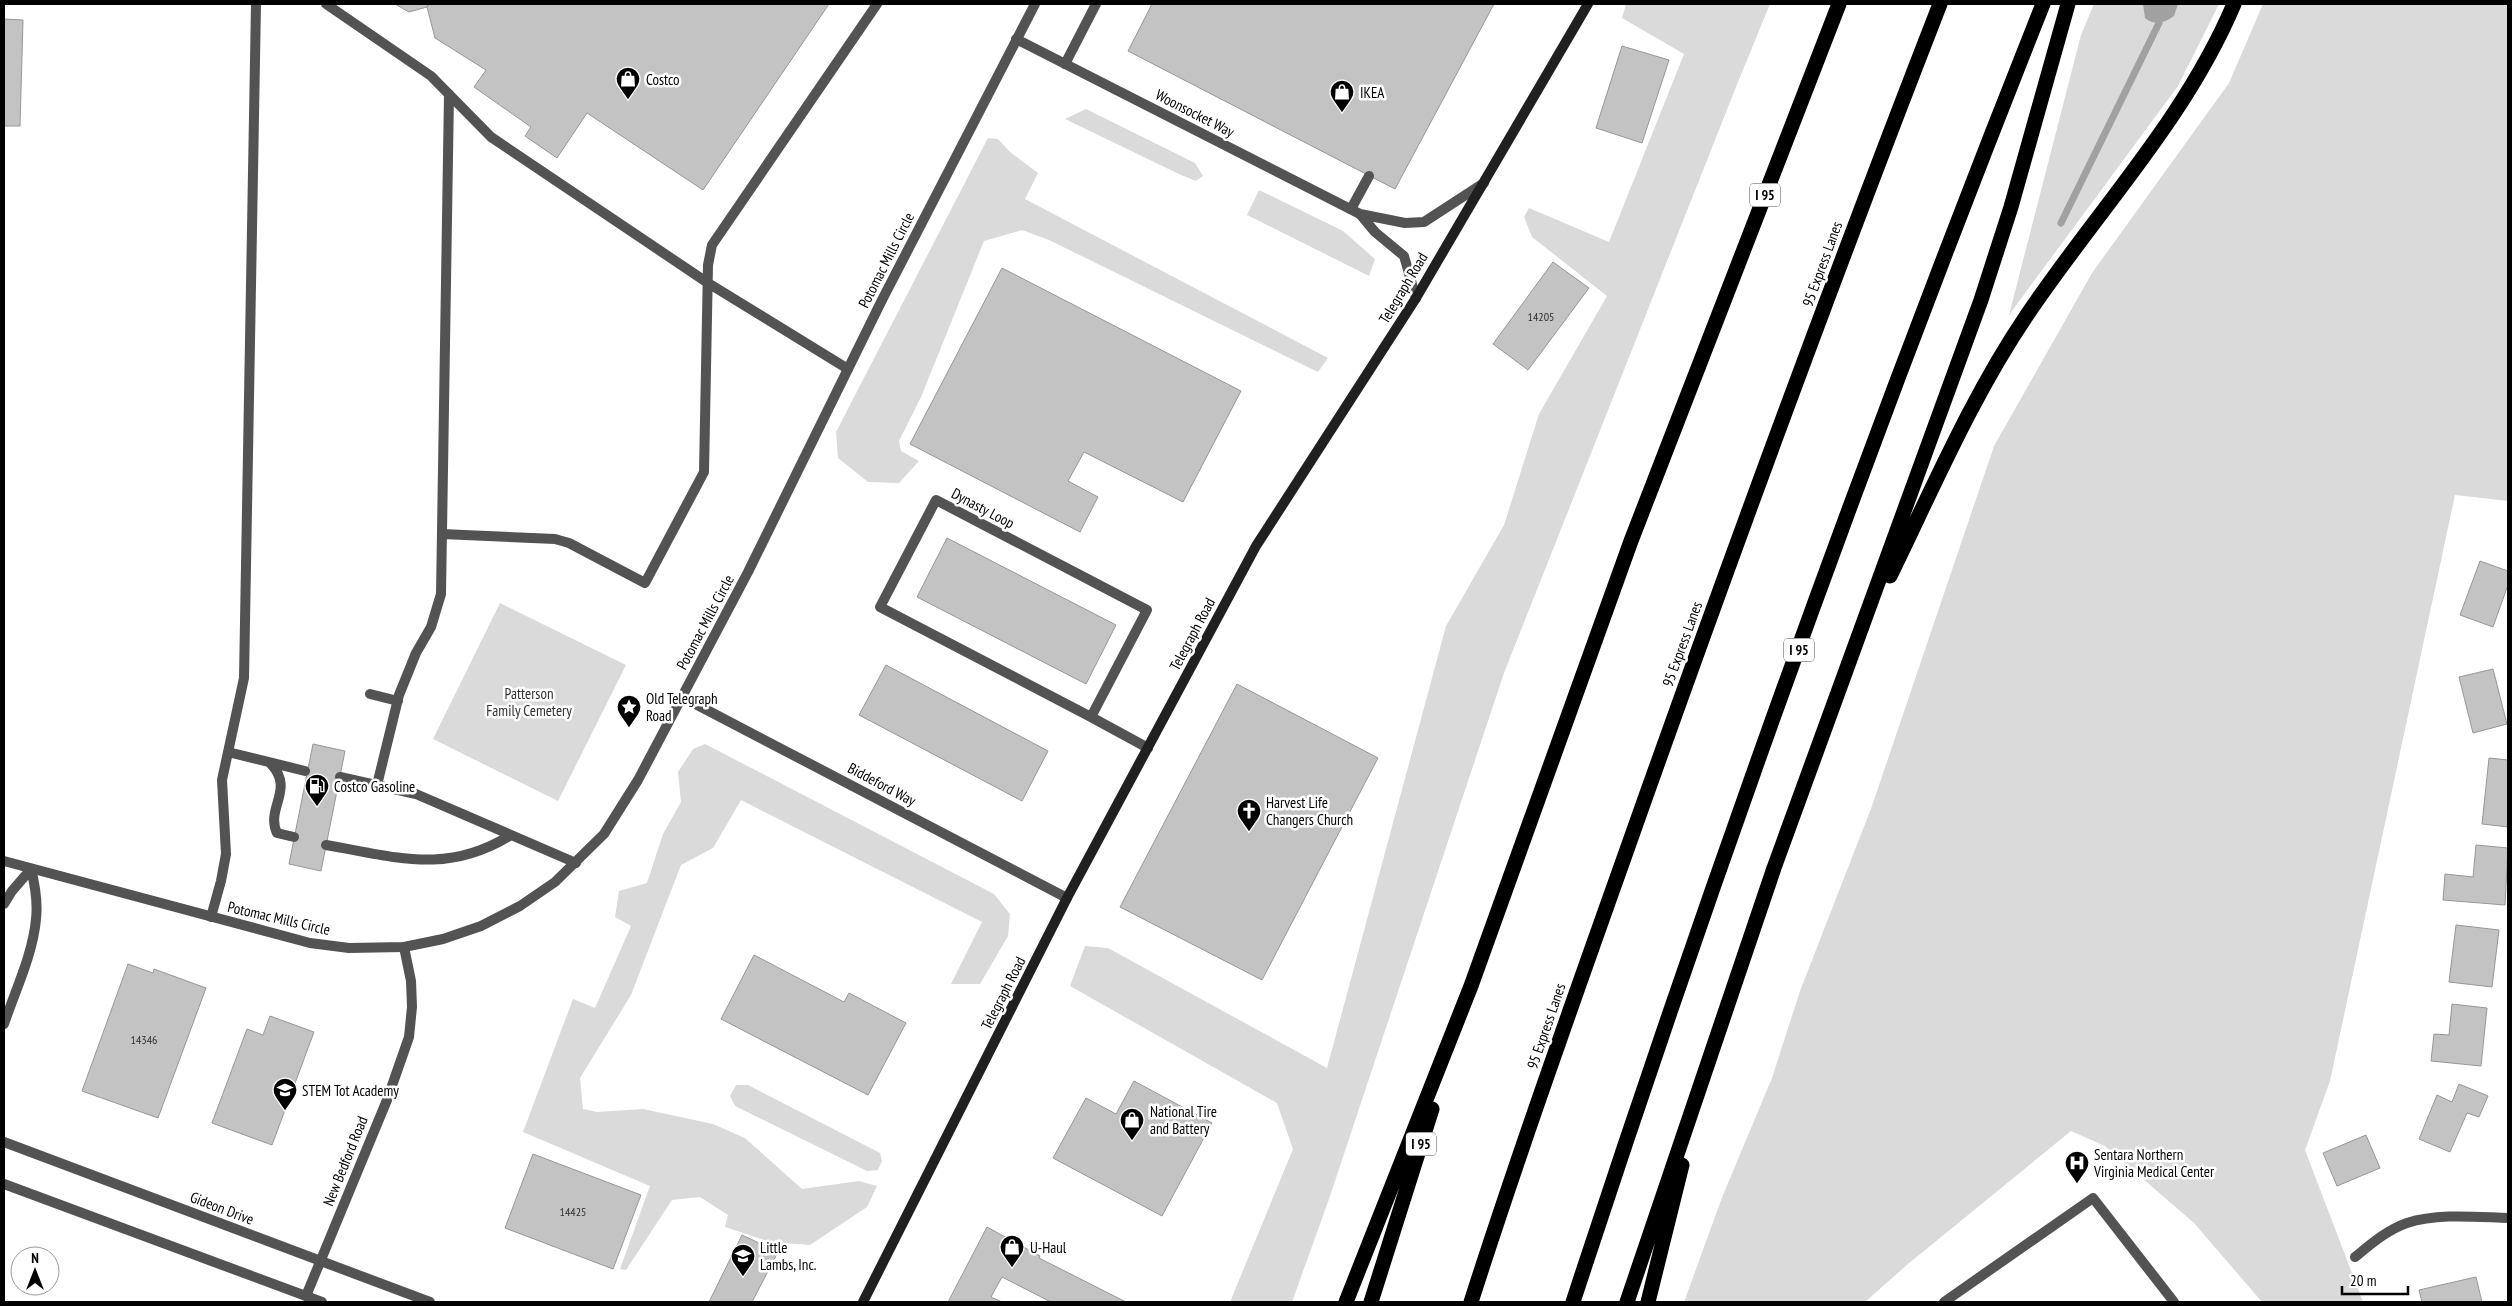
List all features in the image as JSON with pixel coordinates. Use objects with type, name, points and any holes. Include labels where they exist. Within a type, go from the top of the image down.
[{"type":"highway","name":"I 95","points":[[1371,1302],[1471,986],[1632,541],[1839,4]]},
{"type":"highway","name":"95 Express Lanes","points":[[1471,1302],[1560,1039],[1709,619],[1877,164],[1940,4]]},
{"type":"highway","name":"I 95","points":[[1574,1302],[1651,1065],[1775,715],[1970,189],[2043,4]]},
{"type":"highway","points":[[1627,1302],[1774,868],[1981,300],[2011,206],[2068,4]]},
{"type":"highway","points":[[1855,646],[1997,361],[2028,314],[2166,128],[2202,70],[2234,4]]},
{"type":"highway","points":[[1346,1302],[1471,986]]},
{"type":"highway","points":[[1648,1302],[1707,1066]]},
{"type":"main road","name":"Telegraph Road","points":[[863,1302],[1067,898],[1256,546],[1416,298],[1588,4]]},
{"type":"street","points":[[211,917],[226,854],[222,780],[244,678],[256,4]]},
{"type":"street","points":[[326,4],[431,76],[491,137],[708,283],[848,369]]},
{"type":"street","points":[[442,534],[555,539],[569,543],[645,583],[704,472],[710,254],[720,230],[877,4]]},
{"type":"street","name":"Potomac Mills Circle","points":[[4,861],[310,943],[349,948],[404,947],[443,939],[481,926],[520,906],[555,882],[604,834],[638,780],[748,572],[848,369],[1035,4]]},
{"type":"street","points":[[1065,64],[1096,4]]},
{"type":"street","name":"Woonsocket Way","points":[[1016,39],[1355,212],[1405,223],[1424,222],[1485,182]]},
{"type":"street","points":[[377,786],[398,700],[416,653],[431,627],[440,594],[449,94]]},
{"type":"street","points":[[1355,212],[1369,176]]},
{"type":"street","name":"Woonsocket Way","points":[[1355,212],[1404,256],[1416,298]]},
{"type":"street","name":"Dynasty Loop","points":[[1091,717],[1147,610],[936,500],[880,607],[1148,748]]},
{"type":"street","points":[[370,694],[398,700]]},
{"type":"street","name":"Biddeford Way","points":[[682,696],[1067,898]]},
{"type":"street","points":[[228,752],[305,772]]},
{"type":"street","points":[[270,763],[279,772],[280,786],[273,824],[277,832],[294,837]]},
{"type":"street","points":[[340,777],[416,794],[576,863]]},
{"type":"street","points":[[326,845],[433,861],[475,854],[511,835]]},
{"type":"street","points":[[4,904],[12,891],[32,869]]},
{"type":"street","points":[[4,1024],[25,963],[36,920],[36,892],[32,869]]},
{"type":"street","name":"New Bedford Road","points":[[304,1300],[387,1100],[408,1037],[412,1007],[411,981],[404,947]]},
{"type":"street","name":"Gideon Drive","points":[[4,1142],[430,1302]]},
{"type":"street","points":[[4,1184],[304,1300],[322,1302]]},
{"type":"street","points":[[1944,1302],[2093,1198],[2174,1302]]},
{"type":"street","points":[[2355,1257],[2382,1236],[2407,1223],[2428,1219],[2467,1217],[2508,1218]]},
{"type":"green space","points":[[1626,4],[1770,4],[1504,673],[1329,1199],[1292,1302],[1230,1302],[1293,1149],[1277,1103],[1070,986],[1085,946],[1108,948],[1327,1068],[1446,626],[1504,525],[1539,414],[1607,296],[1532,237],[1524,217],[1529,208],[1609,242],[1684,54],[1622,18]]},
{"type":"green space","points":[[2094,4],[2219,4],[2178,86],[2009,315],[2081,35]]},
{"type":"green space","points":[[2263,4],[2508,4],[2508,501],[2455,495],[2330,1081],[2305,1150],[2363,1302],[2262,1302],[2194,1223],[2105,1146],[2071,1131],[1908,1264],[1865,1302],[1684,1302],[1723,1195],[1772,1078],[1800,991],[1872,806],[1994,446],[2092,273],[2229,83]]},
{"type":"green space","points":[[1086,109],[1195,163],[1203,176],[1196,181],[1179,174],[1065,119]]},
{"type":"green space","points":[[988,138],[998,139],[1010,152],[1038,173],[1025,199],[1328,358],[1318,372],[1049,240],[1022,230],[984,241],[921,397],[899,441],[901,451],[919,461],[899,483],[868,482],[838,458],[836,432]]},
{"type":"green space","points":[[1259,190],[1343,231],[1375,259],[1369,276],[1247,215]]},
{"type":"green space","name":"Patterson Family Cemetery","points":[[500,603],[626,665],[558,801],[433,739]]},
{"type":"green space","points":[[705,744],[994,894],[1010,914],[1008,936],[980,984],[951,984],[982,922],[741,800],[713,848],[681,865],[631,995],[580,1078],[583,1109],[597,1112],[643,1109],[713,1124],[745,1138],[802,1189],[859,1181],[877,1186],[867,1207],[810,1245],[770,1242],[725,1227],[728,1215],[700,1197],[672,1200],[626,1270],[620,1269],[650,1186],[523,1132],[573,999],[595,1008],[631,926],[615,917],[619,891],[647,883],[663,834],[681,802],[678,772],[693,749]]},
{"type":"green space","points":[[736,1085],[748,1085],[880,1153],[882,1161],[878,1170],[867,1171],[735,1106],[730,1096]]},
{"type":"shaded area","points":[[2143,4],[2178,4],[2174,16],[2163,22],[2156,23],[2145,18]]},
{"type":"building","points":[[395,4],[429,4],[427,7],[409,12]]},
{"type":"building","name":"Costco","points":[[429,4],[829,4],[703,190],[587,113],[557,158],[525,136],[531,127],[474,87],[486,70],[435,38],[427,7]]},
{"type":"building","name":"IKEA","points":[[1152,4],[1494,4],[1395,189],[1128,51]]},
{"type":"building","points":[[4,19],[23,20],[20,126],[4,126]]},
{"type":"building","points":[[1622,46],[1669,60],[1642,143],[1596,128]]},
{"type":"building","points":[[1553,262],[1589,288],[1528,370],[1493,344]]},
{"type":"building","points":[[1002,268],[1241,391],[1183,502],[1084,452],[1068,481],[1098,497],[1080,532],[910,444]]},
{"type":"building","points":[[947,538],[1116,625],[1086,684],[917,597]]},
{"type":"building","points":[[2480,561],[2508,571],[2508,585],[2493,627],[2460,615]]},
{"type":"building","points":[[886,665],[1048,751],[1022,801],[859,715]]},
{"type":"building","points":[[2493,669],[2507,724],[2473,733],[2459,677]]},
{"type":"building","name":"Harvest Life Changers Church","points":[[1237,684],[1378,758],[1262,980],[1120,907]]},
{"type":"building","name":"Costco Gasoline","points":[[313,744],[345,751],[321,871],[289,864]]},
{"type":"building","points":[[2489,758],[2508,760],[2508,827],[2482,824]]},
{"type":"building","points":[[2476,845],[2508,848],[2505,905],[2443,900],[2445,874],[2473,877]]},
{"type":"building","points":[[2456,925],[2499,930],[2492,987],[2449,982]]},
{"type":"building","points":[[754,955],[844,1002],[849,993],[906,1023],[868,1095],[721,1019]]},
{"type":"building","points":[[128,964],[153,973],[154,969],[206,988],[158,1118],[82,1091]]},
{"type":"building","points":[[2452,1004],[2487,1008],[2481,1066],[2431,1061],[2434,1034],[2449,1035]]},
{"type":"building","points":[[270,1016],[314,1032],[272,1145],[212,1123],[247,1029],[263,1035]]},
{"type":"building","name":"National Tire and Battery","points":[[1134,1081],[1212,1123],[1162,1216],[1053,1158],[1086,1098],[1116,1114]]},
{"type":"building","points":[[2459,1084],[2488,1096],[2479,1117],[2467,1113],[2450,1152],[2419,1139],[2437,1095],[2452,1102]]},
{"type":"building","points":[[2366,1135],[2380,1168],[2337,1186],[2323,1153]]},
{"type":"building","points":[[533,1154],[641,1195],[613,1269],[505,1228]]},
{"type":"building","name":"U-Haul","points":[[987,1227],[1040,1256],[1039,1258],[1126,1302],[1051,1302],[1002,1277],[991,1297],[1002,1302],[948,1302]]},
{"type":"building","name":"Little Lambs, Inc.","points":[[742,1235],[778,1252],[752,1302],[709,1302]]},
{"type":"building","points":[[2476,1277],[2482,1302],[2422,1302],[2419,1290]]},
{"type":"waterway","points":[[2061,223],[2159,23]]},
{"type":"place","name":"Costco","points":[[628,100]]},
{"type":"place","name":"IKEA","points":[[1342,113]]},
{"type":"place","name":"Old Telegraph Road","points":[[629,728]]},
{"type":"place","name":"Costco Gasoline","points":[[317,807]]},
{"type":"place","name":"Harvest Life Changers Church","points":[[1249,832]]},
{"type":"place","name":"STEM Tot Academy","points":[[285,1111]]},
{"type":"place","name":"National Tire and Battery","points":[[1132,1141]]},
{"type":"place","name":"Sentara Northern Virginia Medical Center","points":[[2077,1184]]},
{"type":"place","name":"U-Haul","points":[[1012,1268]]},
{"type":"place","name":"Little Lambs, Inc.","points":[[743,1277]]}]
